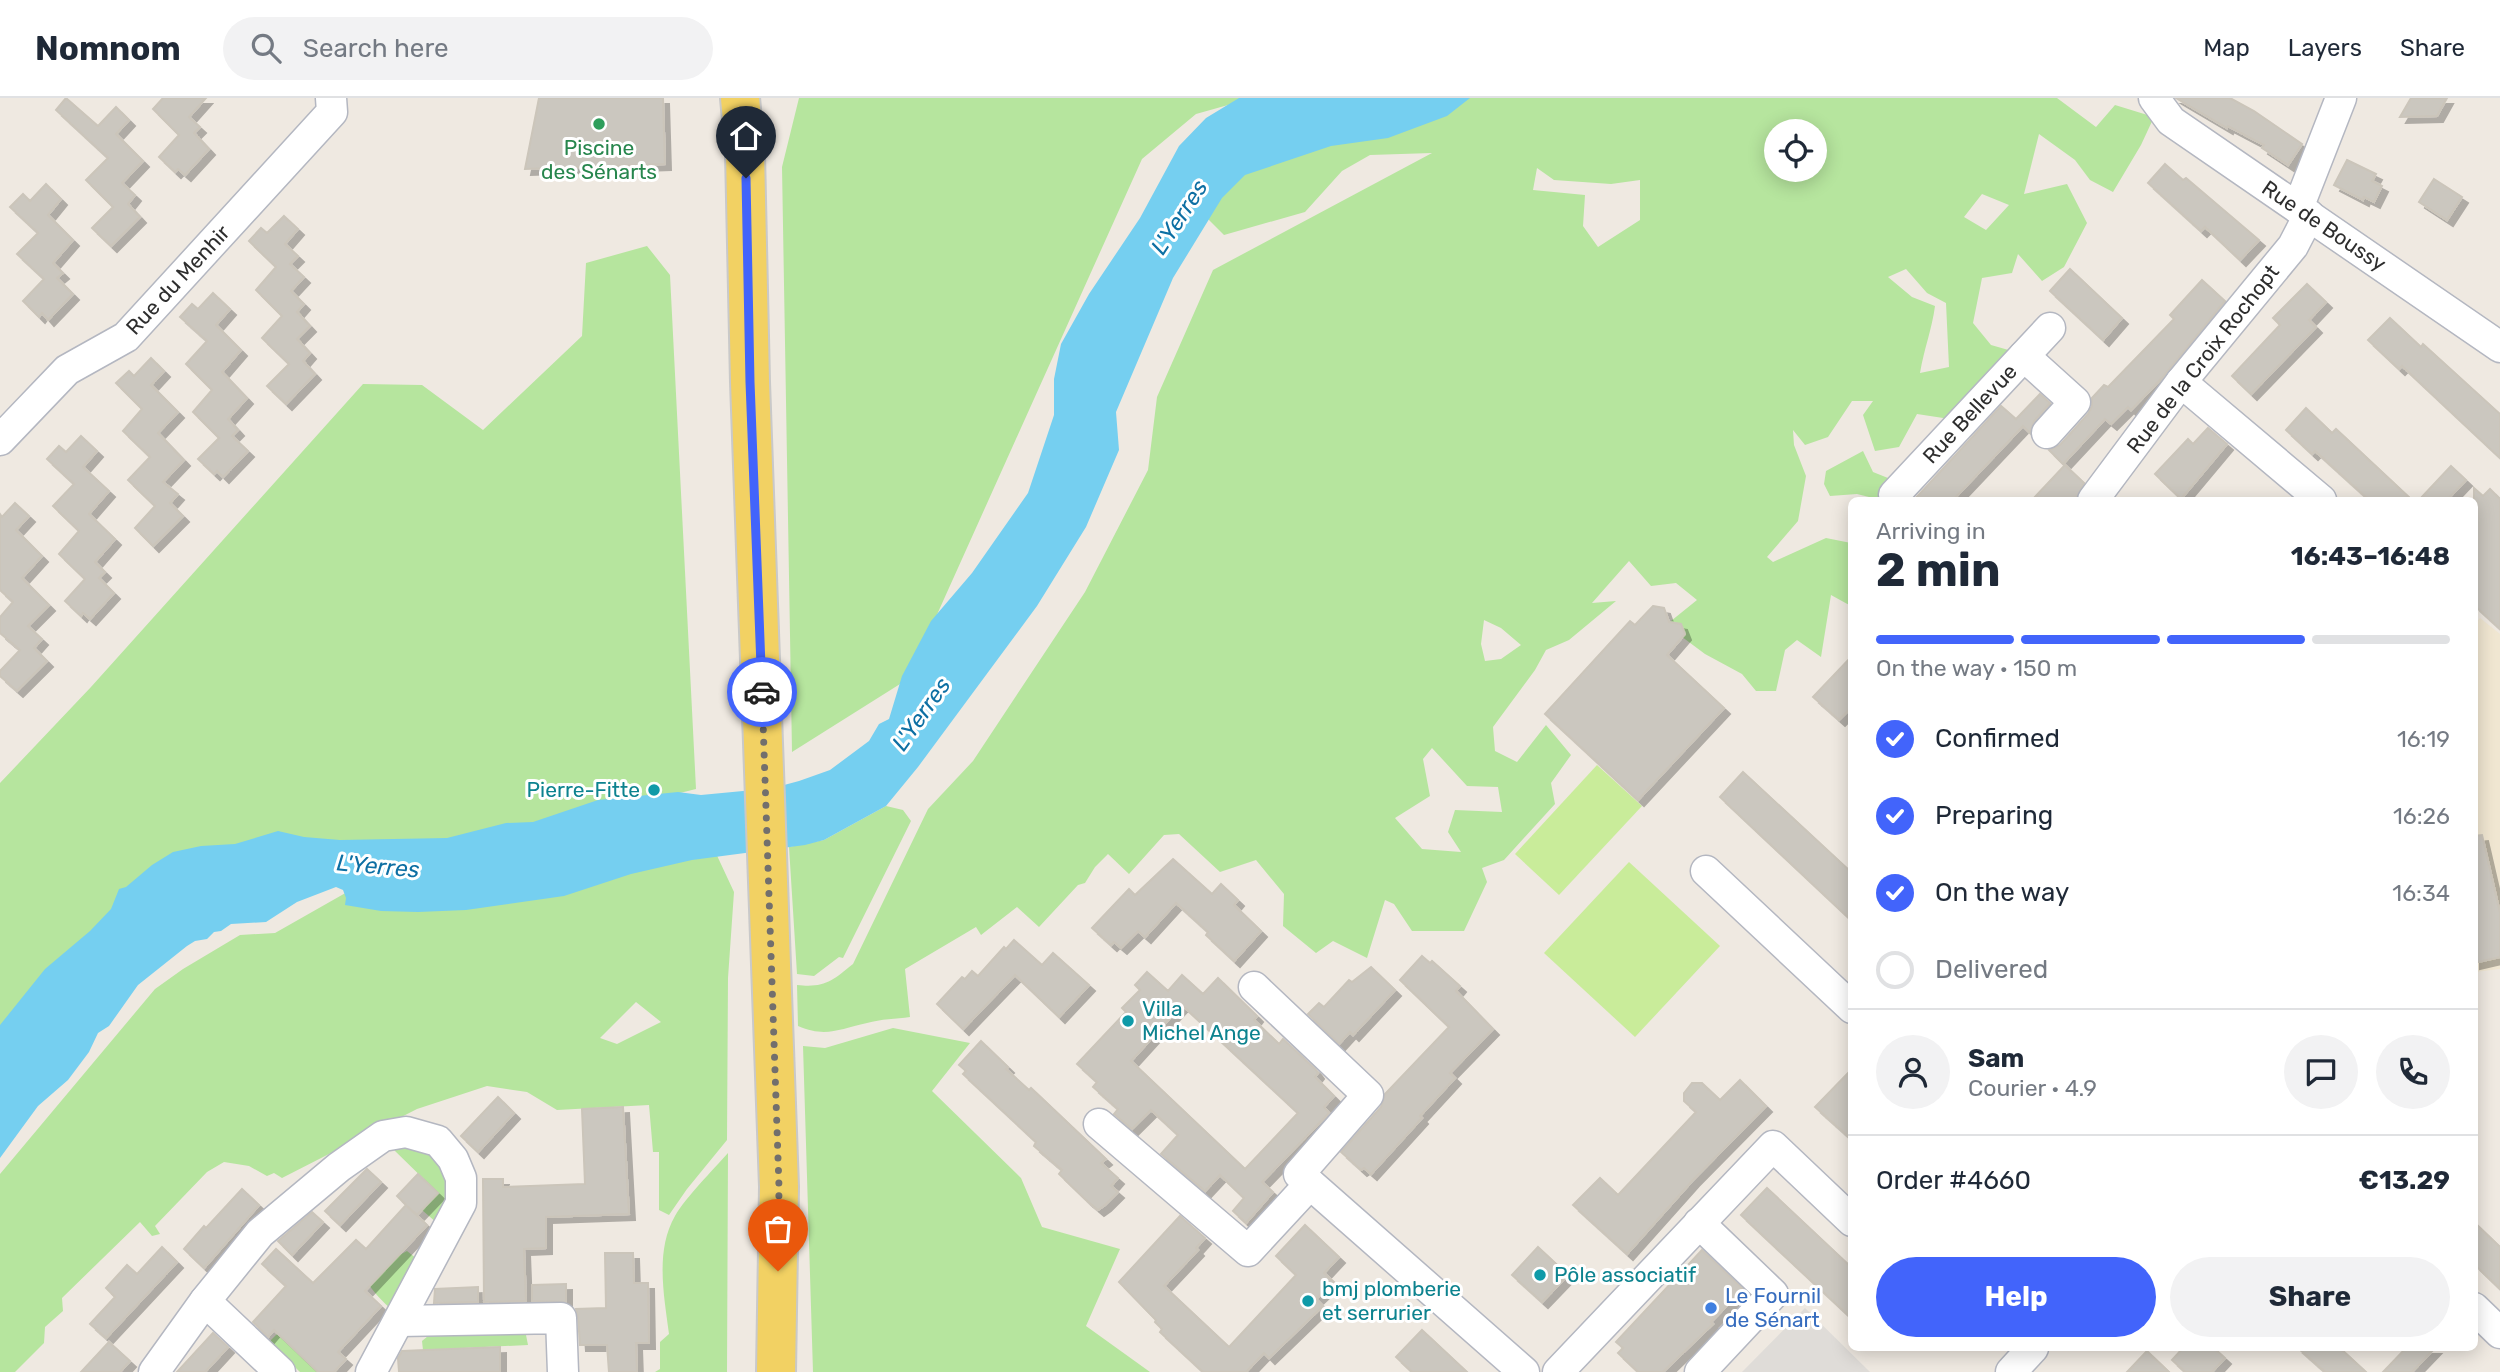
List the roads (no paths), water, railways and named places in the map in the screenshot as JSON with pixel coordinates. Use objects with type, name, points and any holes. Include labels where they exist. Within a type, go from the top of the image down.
[{"type":"main road","points":[[740,98],[745,153],[750,382],[779,1187],[776,1372]]},
{"type":"main road","points":[[745,153],[750,98]]},
{"type":"street","name":"Rue du Menhir","points":[[0,440],[68,370],[126,337],[331,112],[331,98]]},
{"type":"street","name":"Rue de Boussy","points":[[2154,98],[2171,121],[2500,347]]},
{"type":"street","name":"Rue de la Croix Rochopt","points":[[2095,497],[2181,382],[2293,246],[2341,98]]},
{"type":"street","name":"Rue Bellevue","points":[[1895,497],[1894,495],[2050,328]]},
{"type":"street","points":[[2024,356],[2075,402],[2047,433]]},
{"type":"street","points":[[2181,382],[2317,497]]},
{"type":"street","points":[[1706,872],[1848,1004]]},
{"type":"street","points":[[1099,1124],[1248,1251],[1368,1095],[1254,987]]},
{"type":"street","points":[[154,1372],[205,1301],[260,1233],[339,1167],[383,1136],[405,1132],[438,1141],[453,1159],[461,1178],[461,1203],[371,1372]]},
{"type":"street","points":[[1558,1372],[1773,1146],[1848,1217]]},
{"type":"street","points":[[1304,1179],[1524,1372]]},
{"type":"street","points":[[1699,1223],[1773,1294],[1700,1372]]},
{"type":"street","points":[[205,1301],[280,1372]]},
{"type":"street","points":[[2478,1312],[2500,1332]]},
{"type":"street","points":[[399,1321],[561,1318],[562,1372]]},
{"type":"street","points":[[2011,1372],[2030,1351]]},
{"type":"water","name":"L'Yerres","points":[[1239,98],[1470,98],[1447,116],[1388,138],[1331,146],[1245,175],[1222,198],[1173,278],[1116,412],[1119,450],[1086,527],[1037,606],[886,806],[824,840],[692,860],[631,874],[564,896],[466,910],[381,911],[345,905],[343,890],[336,887],[297,902],[266,922],[231,924],[214,932],[207,939],[187,946],[138,985],[109,1026],[98,1033],[89,1052],[68,1080],[38,1106],[0,1158],[0,1025],[45,969],[90,931],[111,909],[119,889],[126,887],[152,865],[173,852],[201,846],[235,844],[278,831],[304,837],[340,840],[447,838],[506,823],[533,822],[598,800],[678,792],[701,795],[773,788],[830,770],[869,741],[879,724],[889,719],[902,676],[931,621],[972,573],[1028,493],[1054,415],[1054,379],[1061,344],[1089,294],[1140,218],[1179,146],[1206,118]]},
{"type":"place","name":"Piscine des Sénarts","points":[[599,124]]},
{"type":"place","name":"Pierre-Fitte","points":[[654,790]]},
{"type":"place","name":"Villa Michel Ange","points":[[1128,1021]]},
{"type":"place","name":"Pôle associatif","points":[[1540,1275]]},
{"type":"place","name":"bmj plomberie et serrurier","points":[[1308,1301]]},
{"type":"place","name":"Le Fournil de Sénart","points":[[1711,1308]]}]
